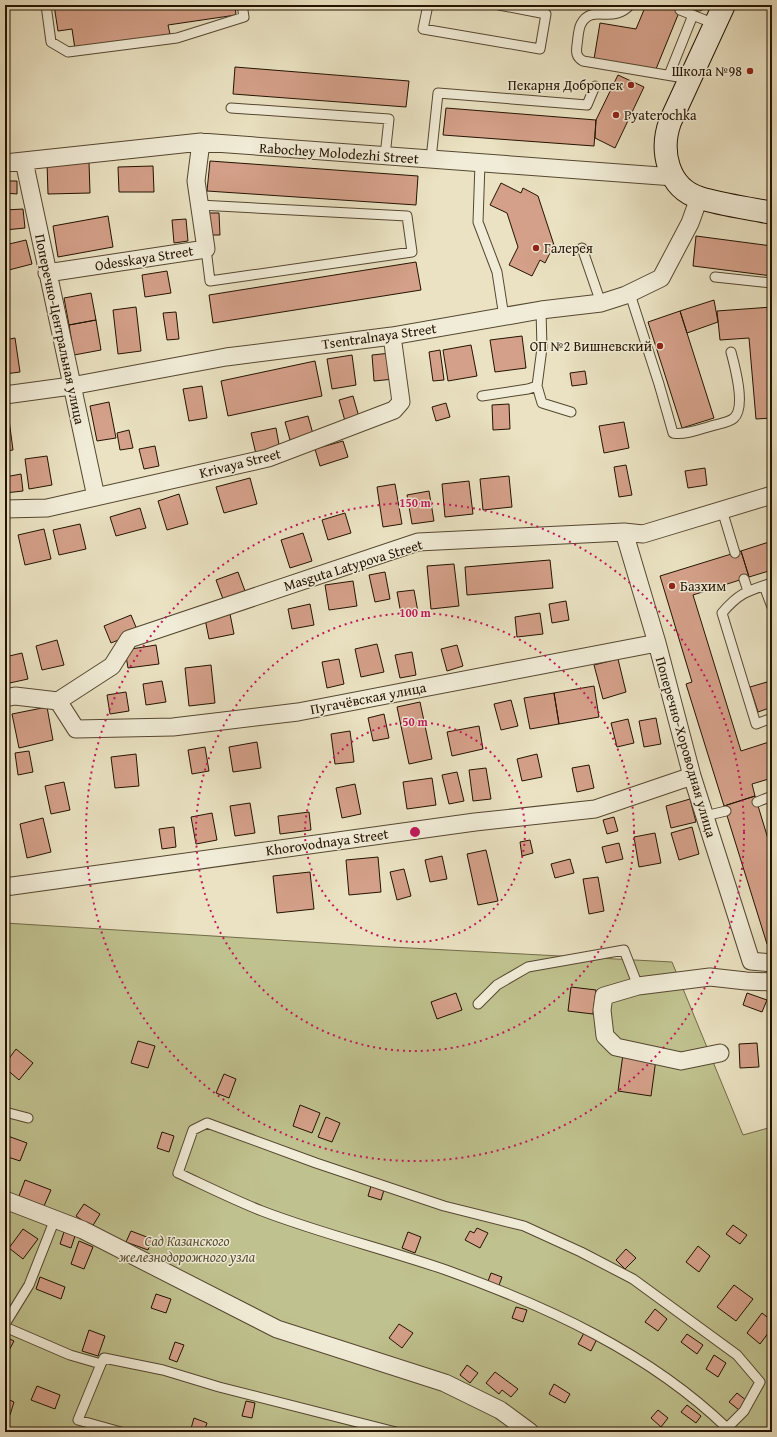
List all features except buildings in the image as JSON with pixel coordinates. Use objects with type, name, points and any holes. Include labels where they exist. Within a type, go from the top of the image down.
[{"type":"street","points":[[720,15],[690,78],[666,134],[665,156],[674,177],[689,192],[699,198],[772,213]]},
{"type":"street","name":"Rabochey Molodezhi Street","points":[[5,163],[202,142],[674,177]]},
{"type":"street","name":"Odesskaya Street","points":[[47,274],[206,249],[196,181],[202,142]]},
{"type":"street","name":"Поперечно-Центральная улица","points":[[24,161],[96,497]]},
{"type":"street","name":"Tsentralnaya Street","points":[[5,395],[71,386],[226,357],[392,336],[541,310],[601,303],[630,294],[661,278],[690,223],[699,198]]},
{"type":"street","name":"Krivaya Street","points":[[5,508],[47,508],[268,458],[394,410],[401,402],[392,336]]},
{"type":"street","name":"Masguta Latypova Street","points":[[58,701],[112,666],[129,639],[418,542],[624,532],[643,534],[772,495]]},
{"type":"street","name":"Поперечно-Хороводная улица","points":[[624,532],[657,643],[692,776],[751,961],[772,964]]},
{"type":"street","name":"Пугачёвская улица","points":[[58,701],[76,729],[174,727],[298,712],[657,643]]},
{"type":"street","points":[[5,698],[15,696],[58,701]]},
{"type":"street","name":"Khorovodnaya Street","points":[[5,887],[475,822],[594,810],[692,776]]},
{"type":"street","points":[[720,1053],[681,1061],[616,1048],[606,1036],[602,1010],[604,996],[638,986],[710,977],[772,982]]},
{"type":"street","points":[[5,1200],[83,1230],[277,1329],[445,1383],[500,1410],[530,1432]]},
{"type":"lane","points":[[46,5],[52,42],[68,52],[177,38],[244,17],[242,5]]},
{"type":"lane","points":[[428,5],[423,29],[540,49],[546,14],[499,5]]},
{"type":"lane","points":[[630,5],[619,14],[594,14],[584,20],[579,32],[576,51],[578,57],[583,61],[690,78]]},
{"type":"lane","points":[[680,10],[693,15],[720,15]]},
{"type":"lane","points":[[669,75],[693,15]]},
{"type":"lane","points":[[431,159],[438,93],[587,105],[595,86]]},
{"type":"lane","points":[[231,108],[388,119],[385,156]]},
{"type":"lane","points":[[480,163],[478,222],[497,272],[504,317]]},
{"type":"lane","points":[[199,205],[407,216],[412,252],[210,281],[206,249]]},
{"type":"lane","points":[[582,248],[601,303]]},
{"type":"lane","points":[[715,277],[772,283]]},
{"type":"lane","points":[[630,294],[673,433],[678,434],[698,430],[734,418],[739,411],[740,400],[731,352]]},
{"type":"lane","points":[[541,310],[542,348],[537,386],[542,403],[571,412]]},
{"type":"lane","points":[[482,396],[528,389],[537,386]]},
{"type":"lane","points":[[722,510],[736,553]]},
{"type":"lane","points":[[744,579],[748,591]]},
{"type":"lane","points":[[772,606],[768,584],[748,591],[734,599],[722,614],[756,724],[772,718]]},
{"type":"lane","points":[[757,802],[772,796]]},
{"type":"lane","points":[[705,816],[726,812]]},
{"type":"lane","points":[[478,1004],[497,985],[528,967],[624,950],[638,986]]},
{"type":"lane","points":[[5,1112],[28,1118]]},
{"type":"lane","points":[[206,1123],[316,1163],[444,1206],[524,1226],[581,1252],[633,1280],[737,1355],[760,1382],[744,1411],[725,1430],[701,1403],[636,1357],[562,1316],[446,1270],[348,1240],[262,1211],[178,1173],[193,1130],[206,1123]]},
{"type":"lane","points":[[55,1219],[29,1285],[5,1325],[70,1355],[101,1364]]},
{"type":"lane","points":[[121,1432],[78,1420],[104,1358],[163,1370],[219,1387],[396,1432]]},
{"type":"green space","name":"Сад Казанского железнодорожного узла","points":[[5,923],[373,946],[672,962],[743,1135],[772,1127],[772,1432],[5,1432]]},
{"type":"place","name":"Школа №98","points":[[750,71]]},
{"type":"place","name":"Пекарня Добропек","points":[[631,85]]},
{"type":"place","name":"Pyaterochka","points":[[616,115]]},
{"type":"place","name":"Галерея","points":[[536,248]]},
{"type":"place","name":"ОП №2 Вишневский","points":[[660,346]]},
{"type":"place","name":"Базхим","points":[[672,586]]}]
